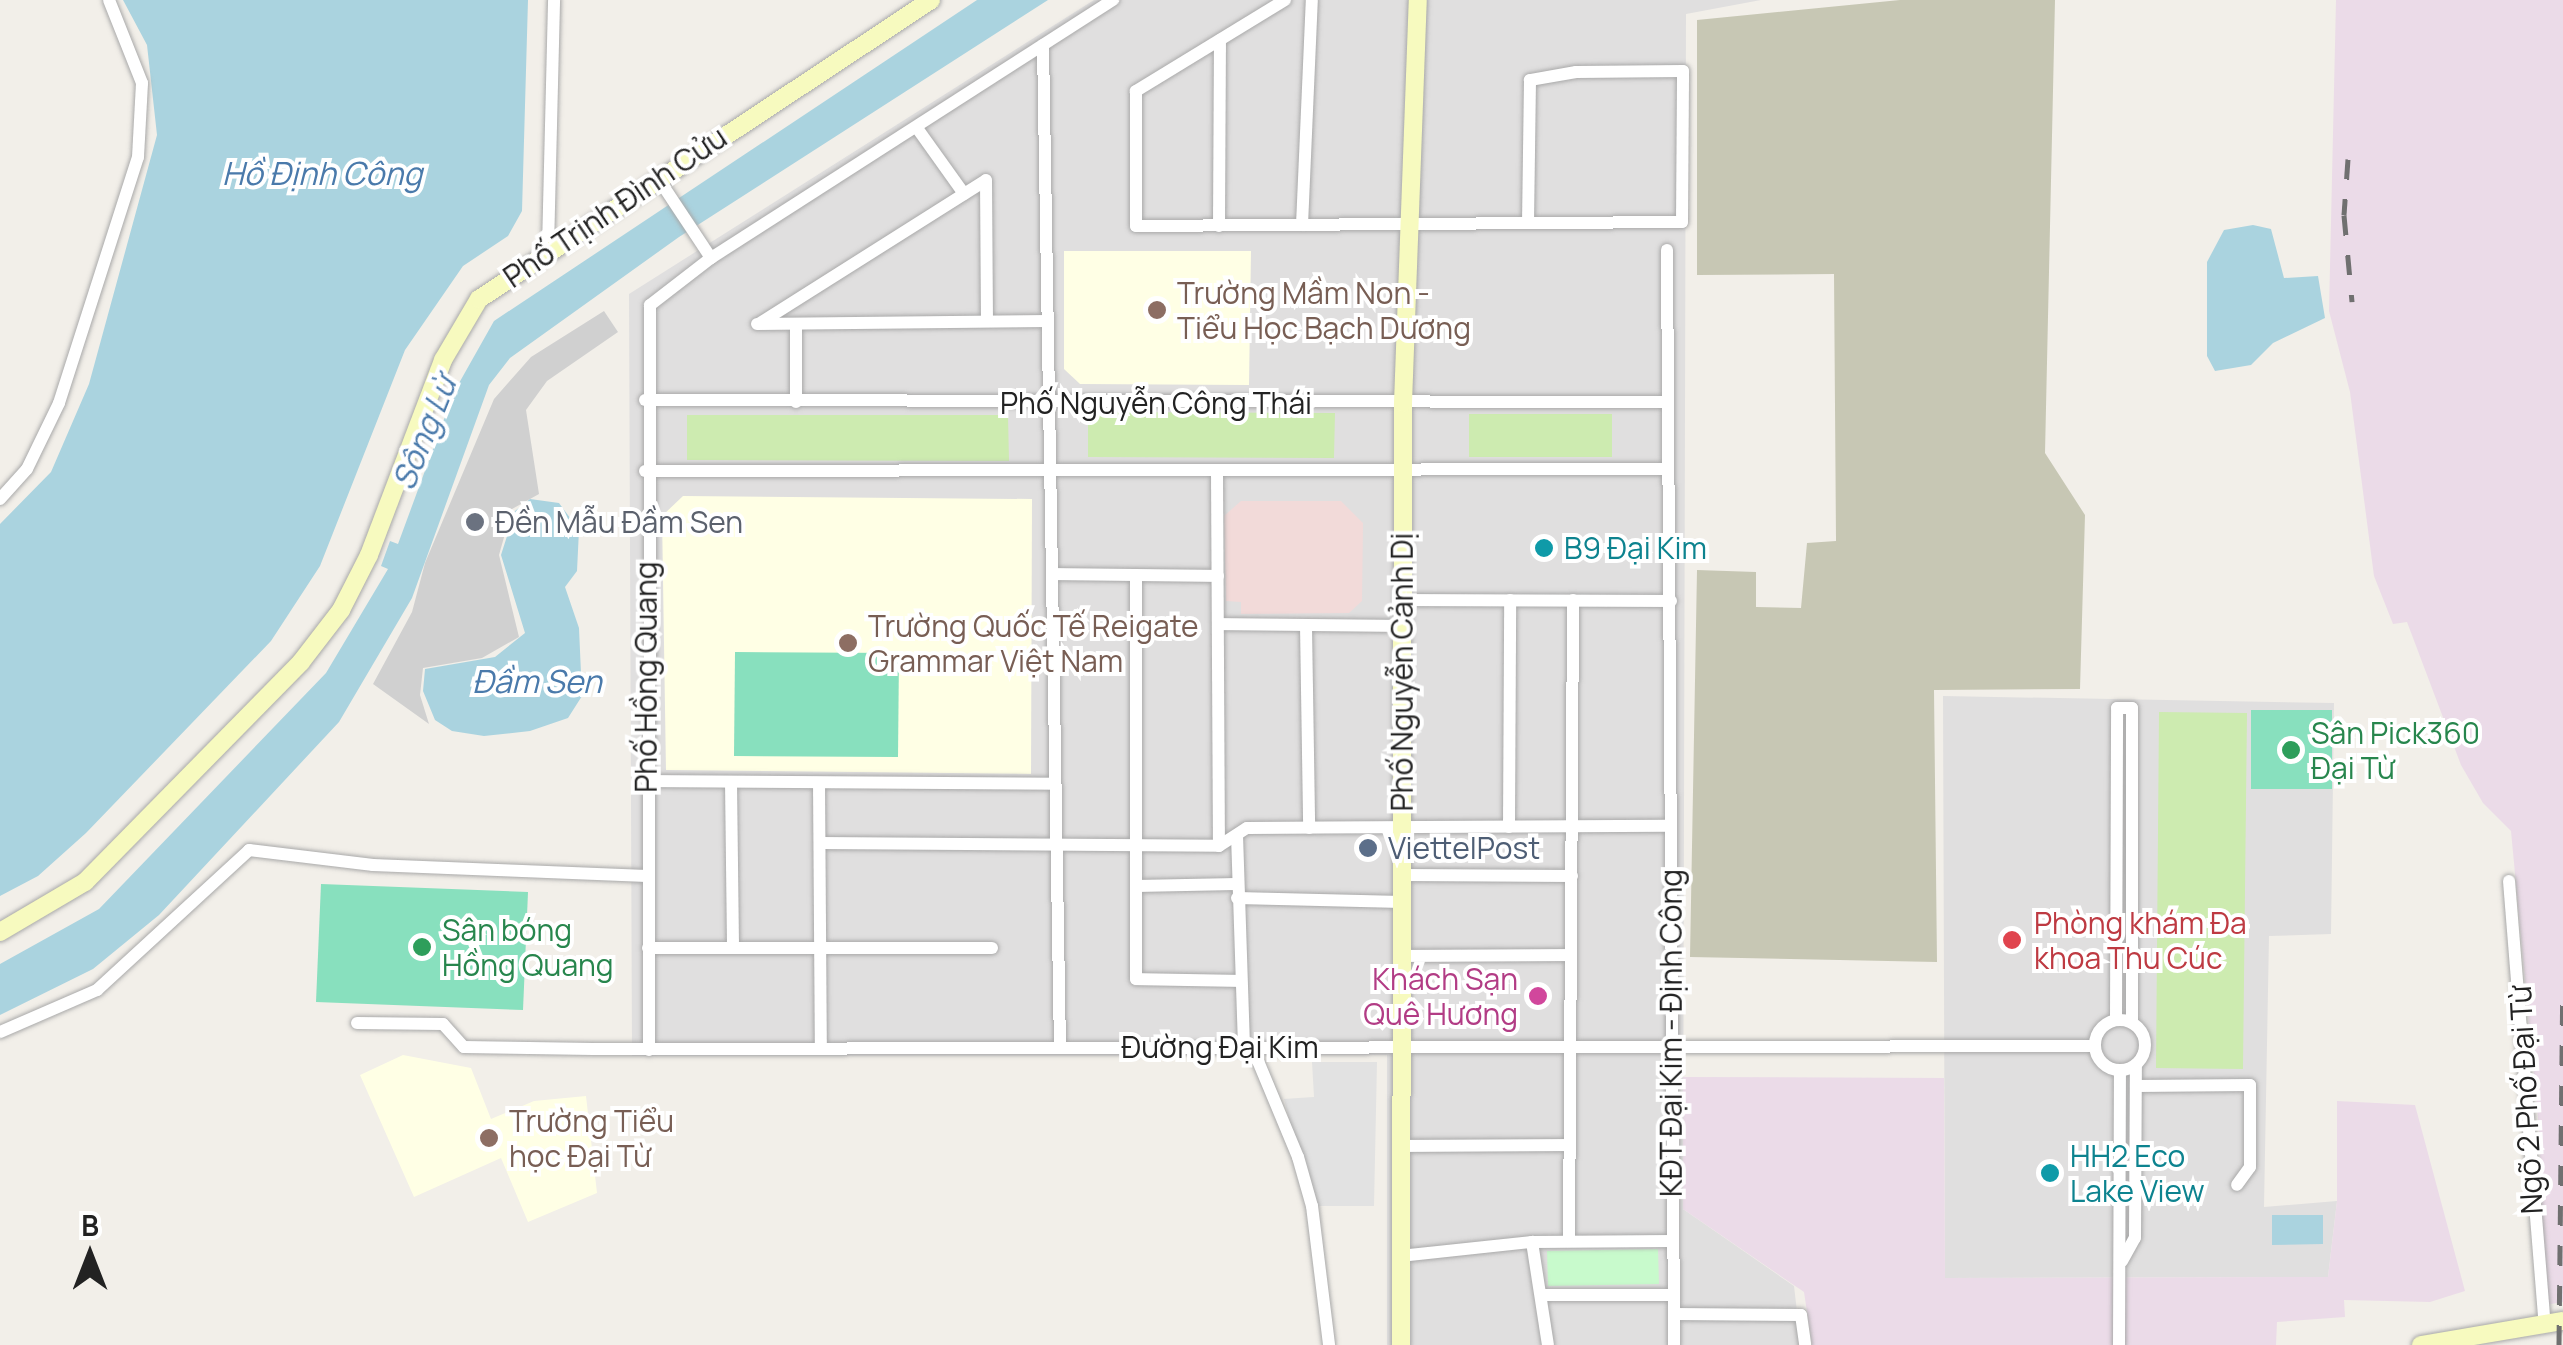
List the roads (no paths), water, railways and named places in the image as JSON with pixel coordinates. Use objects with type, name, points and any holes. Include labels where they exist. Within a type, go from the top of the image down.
[{"type":"main road","name":"Phố Trịnh Đình Cửu","points":[[0,932],[86,882],[301,662],[341,610],[369,555],[454,336],[479,299],[548,248],[662,184],[932,0]]},
{"type":"main road","name":"Phố Nguyễn Cảnh Dị","points":[[1401,1345],[1400,600],[1406,224],[1418,0]]},
{"type":"main road","points":[[2422,1345],[2553,1320]]},
{"type":"street","points":[[0,499],[27,469],[59,403],[138,157],[142,83],[109,0]]},
{"type":"street","points":[[548,248],[554,0]]},
{"type":"street","points":[[662,184],[712,258],[1113,0]]},
{"type":"street","points":[[1285,0],[1136,91],[1136,226],[1682,222],[1683,71],[1559,72],[1530,80],[1528,221]]},
{"type":"street","points":[[1302,225],[1312,0]]},
{"type":"street","points":[[1219,226],[1220,40]]},
{"type":"street","points":[[1043,45],[1050,472],[1056,574],[1052,784],[1057,846],[1060,1048]]},
{"type":"street","points":[[917,128],[964,194]]},
{"type":"street","points":[[987,322],[986,180],[758,324],[796,324],[987,322],[1048,321]]},
{"type":"street","name":"KĐT Đại Kim - Định Công","points":[[1666,250],[1666,469],[1672,600],[1674,1345]]},
{"type":"street","name":"Phố Hồng Quang","points":[[649,1050],[645,400],[650,305],[712,258]]},
{"type":"street","points":[[796,324],[796,402]]},
{"type":"street","name":"Phố Nguyễn Công Thái","points":[[645,400],[1666,402]]},
{"type":"street","points":[[646,471],[1666,469]]},
{"type":"street","points":[[820,843],[1219,846],[1217,471]]},
{"type":"street","points":[[1056,574],[1218,576]]},
{"type":"street","points":[[1136,575],[1136,980],[1238,982]]},
{"type":"street","points":[[1400,600],[1672,600]]},
{"type":"street","points":[[1508,827],[1510,600]]},
{"type":"street","points":[[1569,1241],[1573,600]]},
{"type":"street","points":[[1218,624],[1400,626]]},
{"type":"street","points":[[1306,626],[1308,828]]},
{"type":"street","points":[[2116,1020],[2117,708],[2132,708],[2132,1022],[2146,1043],[2136,1065],[2134,1238],[2122,1265]]},
{"type":"street","points":[[647,781],[1052,784]]},
{"type":"street","points":[[731,782],[733,947]]},
{"type":"street","points":[[819,782],[821,1049]]},
{"type":"street","name":"KĐT Đại Kim - Định Công","points":[[1219,846],[1247,828],[1670,826]]},
{"type":"street","points":[[1237,835],[1238,982],[1244,1046],[1258,1061],[1298,1158],[1312,1206],[1329,1345]]},
{"type":"street","points":[[0,1032],[97,990],[249,850],[373,865],[647,876]]},
{"type":"street","points":[[1402,875],[1572,876]]},
{"type":"street","name":"Ngõ 2 Phố Đại Từ","points":[[2509,881],[2553,1320]]},
{"type":"street","points":[[1136,886],[1402,902]]},
{"type":"street","points":[[648,948],[992,948]]},
{"type":"street","points":[[1401,956],[1571,956]]},
{"type":"street","points":[[2132,1022],[2116,1020],[2102,1026],[2094,1046],[2105,1066],[2120,1070],[2136,1065]]},
{"type":"street","name":"Đường Đại Kim","points":[[357,1024],[443,1024],[464,1047],[649,1050],[2094,1046]]},
{"type":"street","points":[[2119,1345],[2120,1070]]},
{"type":"street","points":[[2136,1086],[2250,1085],[2250,1167],[2237,1184]]},
{"type":"street","points":[[1400,1146],[1569,1145]]},
{"type":"street","name":"KĐT Đại Kim - Định Công","points":[[1400,1256],[1532,1242],[1672,1241]]},
{"type":"street","points":[[1532,1242],[1548,1345]]},
{"type":"street","points":[[1540,1295],[1674,1295]]},
{"type":"street","points":[[1674,1314],[1800,1315],[1805,1345]]},
{"type":"water","name":"Hồ Định Công","points":[[123,0],[528,0],[522,211],[508,236],[463,266],[405,350],[320,566],[271,641],[86,833],[38,876],[0,896],[0,524],[51,472],[89,384],[157,135],[147,45]]},
{"type":"water","points":[[977,0],[1048,0],[679,237],[510,358],[489,385],[412,598],[339,722],[159,915],[93,969],[0,1015],[0,964],[99,909],[326,673],[388,569],[381,566],[390,541],[398,544],[454,392],[494,321]]},
{"type":"water","points":[[2253,225],[2271,229],[2284,278],[2318,276],[2325,318],[2273,343],[2251,365],[2215,371],[2207,356],[2207,262],[2224,230]]},
{"type":"water","name":"Đầm Sen","points":[[530,499],[559,503],[579,530],[577,571],[565,587],[579,628],[582,696],[568,718],[530,731],[484,736],[452,731],[435,720],[423,691],[425,669],[495,657],[525,633],[501,555],[515,511]]},
{"type":"water","points":[[2272,1215],[2323,1215],[2323,1244],[2272,1245]]},
{"type":"railway","points":[[2348,159],[2344,215],[2352,302]]},
{"type":"railway","points":[[2559,1345],[2563,988]]},
{"type":"place","name":"Trường Mầm Non - Tiểu Học Bạch Dương","points":[[1157,310]]},
{"type":"place","name":"Đền Mẫu Đầm Sen","points":[[475,522]]},
{"type":"place","name":"B9 Đại Kim","points":[[1544,548]]},
{"type":"place","name":"Trường Quốc Tế Reigate Grammar Việt Nam","points":[[848,643]]},
{"type":"place","name":"Sân Pick360 Đại Từ","points":[[2291,750]]},
{"type":"place","name":"ViettelPost","points":[[1368,848]]},
{"type":"place","name":"Phòng khám Đa khoa Thu Cúc","points":[[2012,940]]},
{"type":"place","name":"Sân bóng Hồng Quang","points":[[422,947]]},
{"type":"place","name":"Khách Sạn Quê Hương","points":[[1538,996]]},
{"type":"place","name":"Trường Tiểu học Đại Từ","points":[[489,1138]]},
{"type":"place","name":"HH2 Eco Lake View","points":[[2050,1173]]},
{"type":"water label","name":"Sông Lừ","points":[[424,433]]}]
